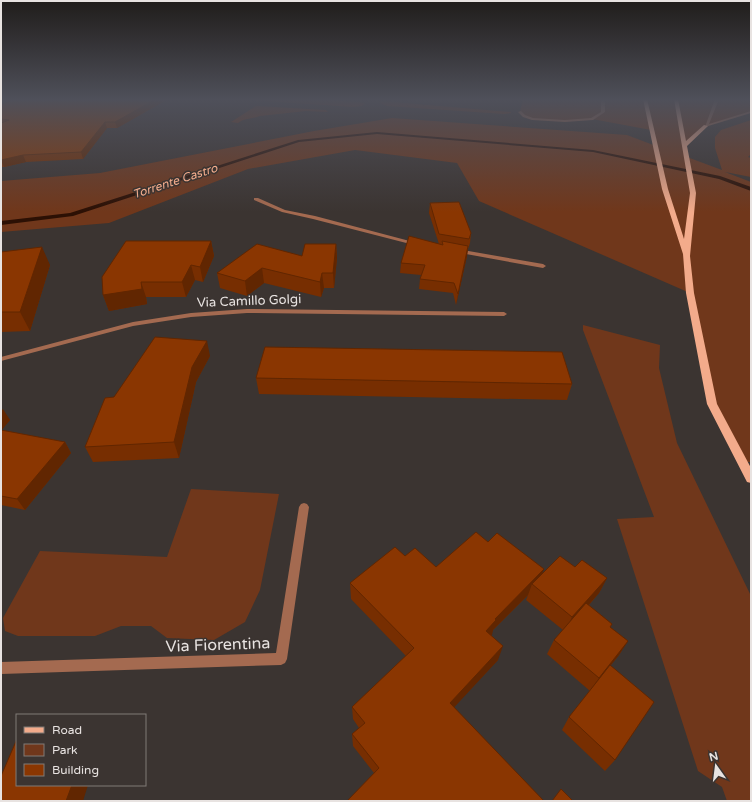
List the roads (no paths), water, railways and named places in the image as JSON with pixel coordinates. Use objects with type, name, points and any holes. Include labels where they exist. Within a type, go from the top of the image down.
[{"type":"main road","points":[[654,136],[665,189],[686,256],[690,293],[712,404],[751,479]]},
{"type":"main road","points":[[682,136],[693,193],[686,256]]},
{"type":"main road","points":[[684,146],[695,136]]},
{"type":"street","points":[[256,199],[284,211],[421,245]]},
{"type":"street","points":[[452,250],[543,266]]},
{"type":"street","name":"Via Camillo Golgi","points":[[1,359],[133,324],[191,315],[247,311],[504,314]]},
{"type":"street","name":"Via Fiorentina","points":[[1,668],[282,660],[304,507]]},
{"type":"waterway","name":"Torrente Castro","points":[[1,223],[71,215],[298,141],[343,136]]},
{"type":"waterway","name":"Torrente Castro","points":[[418,136],[593,151],[720,178],[751,189]]}]
